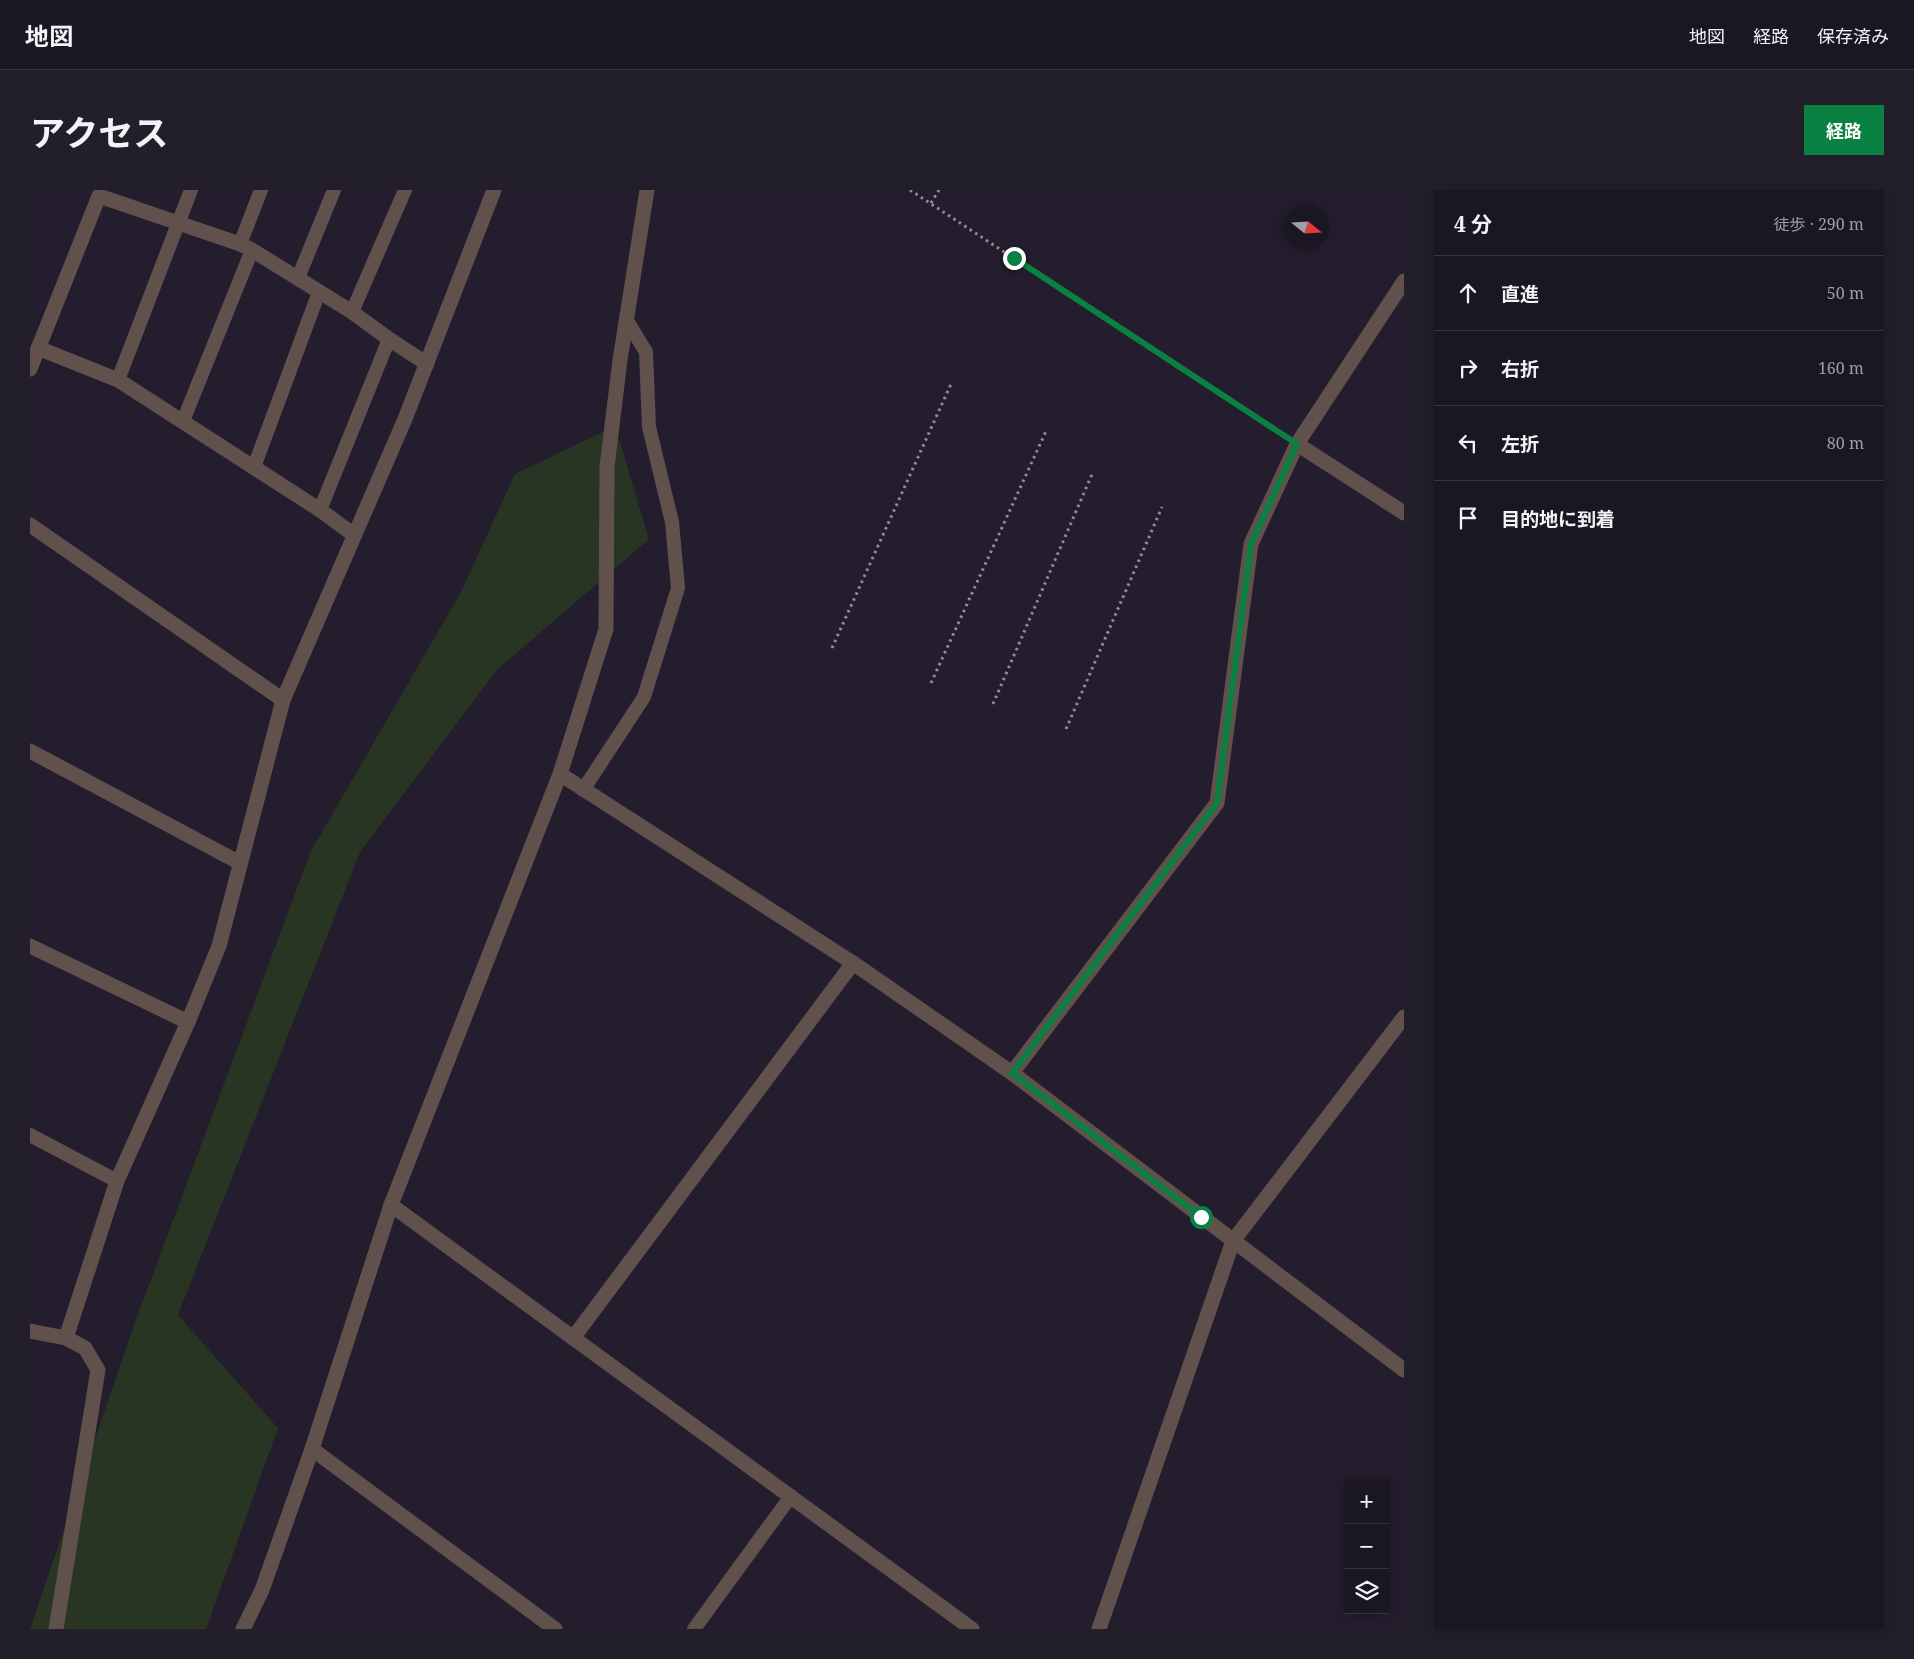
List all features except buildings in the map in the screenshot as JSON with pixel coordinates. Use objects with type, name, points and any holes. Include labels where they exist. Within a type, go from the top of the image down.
[{"type":"street","points":[[243,1629],[262,1590],[312,1449],[391,1205],[560,774],[606,629],[607,467],[626,319],[647,190]]},
{"type":"street","points":[[66,1338],[117,1181],[188,1022],[219,946],[284,700],[405,419],[427,364],[489,192]]},
{"type":"street","points":[[30,369],[99,196],[246,247],[352,312],[427,364]]},
{"type":"street","points":[[1012,1073],[1217,803],[1251,544],[1297,444],[1404,281]]},
{"type":"street","points":[[38,348],[118,380],[320,510],[354,534]]},
{"type":"street","points":[[1297,444],[1404,514]]},
{"type":"street","points":[[30,525],[284,700]]},
{"type":"street","points":[[30,751],[240,864]]},
{"type":"street","points":[[560,774],[853,964],[1012,1073],[1404,1370]]},
{"type":"street","points":[[30,946],[188,1022]]},
{"type":"street","points":[[573,1338],[853,964]]},
{"type":"street","points":[[1098,1629],[1233,1241],[1404,1017]]},
{"type":"street","points":[[391,1205],[972,1629]]},
{"type":"street","points":[[30,1331],[66,1338],[85,1348],[98,1370],[56,1629]]},
{"type":"street","points":[[312,1449],[555,1629]]},
{"type":"lane","points":[[118,380],[191,190]]},
{"type":"lane","points":[[183,422],[246,247],[261,190]]},
{"type":"lane","points":[[298,278],[334,190]]},
{"type":"lane","points":[[352,312],[405,190]]},
{"type":"lane","points":[[254,467],[319,292]]},
{"type":"lane","points":[[583,790],[644,697],[678,588],[672,522],[649,426],[646,352],[626,319]]},
{"type":"lane","points":[[320,510],[389,339]]},
{"type":"lane","points":[[30,1135],[117,1181]]},
{"type":"lane","points":[[694,1629],[791,1496]]},
{"type":"path","points":[[910,190],[1297,444]]},
{"type":"path","points":[[931,203],[939,190]]},
{"type":"path","points":[[832,648],[951,384]]},
{"type":"path","points":[[932,683],[1047,429]]},
{"type":"path","points":[[993,704],[1093,472]]},
{"type":"path","points":[[1066,729],[1162,506]]},
{"type":"green space","points":[[615,426],[649,539],[497,670],[360,852],[178,1315],[278,1428],[206,1629],[30,1629],[135,1322],[311,851],[461,592],[515,474]]},
{"type":"route","points":[[1014,258],[1297,444],[1251,544],[1217,803],[1012,1073],[1201,1217]]}]
